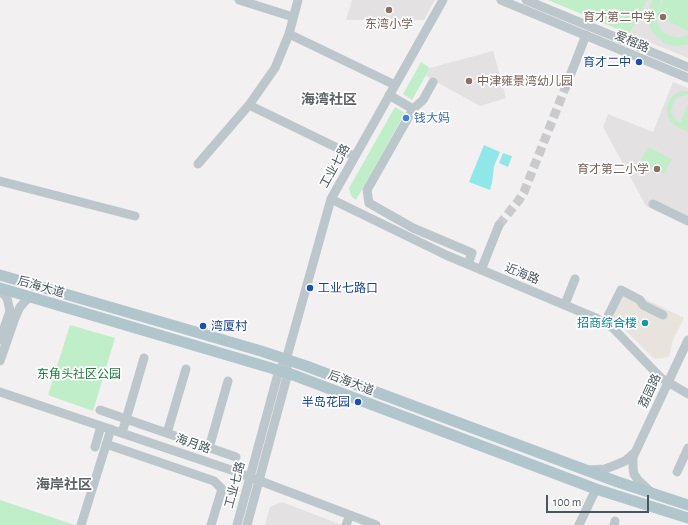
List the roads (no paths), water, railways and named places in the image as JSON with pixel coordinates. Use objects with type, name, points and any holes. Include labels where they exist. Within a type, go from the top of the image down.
[{"type":"main road","name":"后海大道","points":[[0,275],[286,360],[584,470],[688,505]]},
{"type":"main road","name":"后海大道","points":[[0,289],[283,372],[596,489],[688,518]]},
{"type":"street","points":[[239,0],[293,17]]},
{"type":"street","points":[[198,164],[249,105],[275,68],[289,34],[298,0]]},
{"type":"street","name":"工业七路","points":[[247,525],[259,480],[286,360],[331,199],[443,0]]},
{"type":"street","name":"爱榕路","points":[[501,0],[586,36],[688,67]]},
{"type":"street","name":"爱榕路","points":[[526,0],[645,55],[688,78]]},
{"type":"street","points":[[289,34],[395,85]]},
{"type":"street","points":[[566,86],[586,36]]},
{"type":"street","points":[[433,82],[424,100],[413,108],[367,190],[369,203],[413,228],[472,253],[468,264]]},
{"type":"street","points":[[389,95],[413,108]]},
{"type":"street","points":[[249,105],[354,156]]},
{"type":"street","points":[[0,181],[136,216]]},
{"type":"street","name":"近海路","points":[[331,199],[419,242],[481,270],[605,322],[613,328],[661,378],[688,394]]},
{"type":"street","points":[[653,204],[688,221]]},
{"type":"street","points":[[481,270],[499,225]]},
{"type":"street","points":[[565,304],[575,279]]},
{"type":"street","points":[[0,289],[7,298],[10,311],[0,340]]},
{"type":"street","points":[[605,322],[621,290],[640,300],[643,305],[662,315]]},
{"type":"street","points":[[0,361],[15,318],[20,307],[29,297]]},
{"type":"street","name":"荔园路","points":[[652,494],[634,474],[632,462],[634,453],[667,382],[685,356],[688,340]]},
{"type":"street","points":[[122,433],[144,358]]},
{"type":"street","points":[[167,433],[186,369]]},
{"type":"street","name":"工业七路","points":[[237,524],[283,372]]},
{"type":"street","points":[[209,448],[228,381]]},
{"type":"street","name":"海月路","points":[[0,392],[259,480],[376,525]]},
{"type":"street","points":[[100,410],[236,457]]},
{"type":"street","points":[[95,447],[101,426]]},
{"type":"street","points":[[80,525],[111,429]]},
{"type":"street","points":[[106,444],[214,480],[222,489],[211,525]]},
{"type":"street","points":[[677,472],[688,448]]},
{"type":"street","points":[[584,470],[596,470],[613,466],[625,460],[634,453]]},
{"type":"street","points":[[578,525],[596,489]]},
{"type":"street","points":[[346,525],[350,515]]},
{"type":"water","points":[[484,145],[500,152],[494,166],[490,190],[469,182]]},
{"type":"water","points":[[503,153],[512,156],[508,167],[499,163]]},
{"type":"tunnel","points":[[499,225],[524,192],[566,86]]},
{"type":"place","name":"东湾小学","points":[[389,10]]},
{"type":"place","name":"育才第二中学","points":[[663,17]]},
{"type":"place","name":"育才二中","points":[[639,62]]},
{"type":"place","name":"中津雍景湾幼儿园","points":[[469,81]]},
{"type":"place","name":"钱大妈","points":[[406,118]]},
{"type":"place","name":"育才第二小学","points":[[657,169]]},
{"type":"place","name":"工业七路口","points":[[310,288]]},
{"type":"place","name":"招商综合楼","points":[[645,323]]},
{"type":"place","name":"湾厦村","points":[[203,326]]},
{"type":"place","name":"半岛花园","points":[[358,402]]},
{"type":"district","name":"海湾社区","points":[[329,100]]},
{"type":"district","name":"海岸社区","points":[[64,485]]},
{"type":"park label","name":"东角头社区公园","points":[[79,374]]}]
